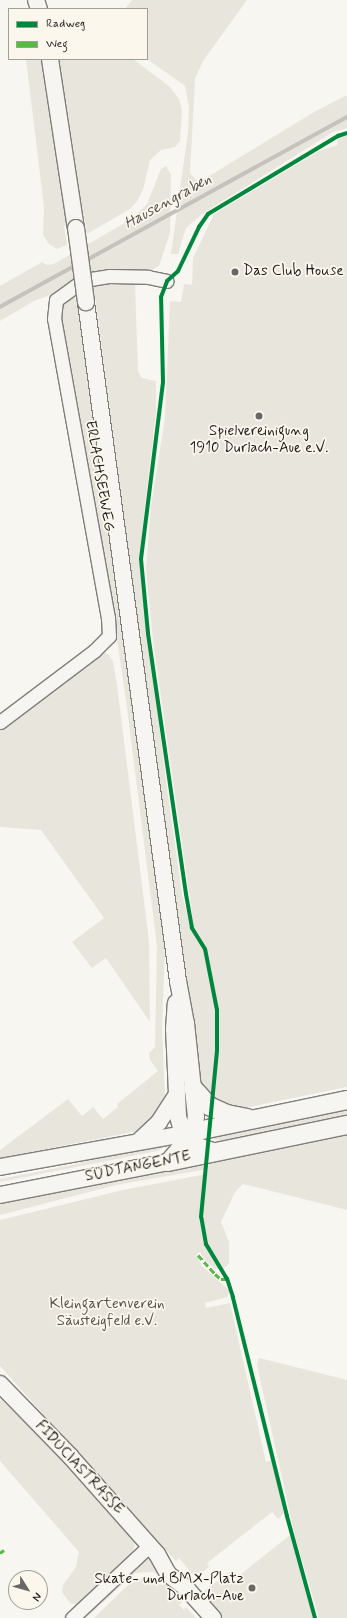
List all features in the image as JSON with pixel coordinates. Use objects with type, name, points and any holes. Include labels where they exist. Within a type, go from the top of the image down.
[{"type":"highway","points":[[193,1088],[204,1101],[218,1110],[257,1119]]},
{"type":"highway","name":"SÜDTANGENTE","points":[[188,1135],[347,1100]]},
{"type":"highway","name":"SÜDTANGENTE","points":[[168,1162],[347,1125]]},
{"type":"highway","points":[[188,1135],[198,1147],[213,1152]]},
{"type":"main road","points":[[50,60],[76,228],[178,981],[186,1024],[193,1088],[196,1117],[188,1135],[168,1162]]},
{"type":"main road","points":[[178,981],[174,1029],[177,1094],[179,1123],[188,1135]]},
{"type":"main road","points":[[138,1141],[160,1122],[177,1094]]},
{"type":"main road","name":"SÜDTANGENTE","points":[[0,1167],[138,1141],[188,1135]]},
{"type":"main road","name":"SÜDTANGENTE","points":[[0,1194],[168,1162]]},
{"type":"main road","name":"FIDUCIASTRASSE","points":[[0,1384],[70,1456],[153,1550],[179,1572],[187,1589],[213,1618]]},
{"type":"street","name":"ERLACHSEEWEG","points":[[0,722],[94,651],[109,636],[108,618],[54,319],[56,300],[84,280],[109,276],[148,278],[166,281]]},
{"type":"street","points":[[72,1618],[153,1550]]},
{"type":"green space","points":[[132,0],[247,0],[203,61],[195,79],[190,173],[196,180],[201,181],[314,112],[347,95],[347,128],[333,132],[202,214],[186,228],[178,254],[171,254],[188,132],[189,107],[185,86],[148,60],[148,8],[126,8]]},
{"type":"green space","points":[[26,60],[44,60],[68,224],[64,226],[67,245],[57,249],[49,244],[43,235],[44,207]]},
{"type":"green space","points":[[57,60],[134,60],[170,87],[179,99],[182,111],[180,141],[175,147],[161,150],[150,160],[143,190],[137,201],[130,209],[87,234],[84,215],[81,215]]},
{"type":"green space","points":[[347,136],[347,1087],[240,1109],[217,1105],[200,1087],[195,1059],[196,1031],[187,999],[93,282],[135,282],[138,372],[142,378],[156,381],[156,412],[142,531],[141,568],[165,774],[182,894],[191,932],[192,913],[153,641],[146,569],[151,506],[165,418],[170,301],[181,302],[184,284],[192,285],[193,258],[214,214],[319,151],[338,145],[337,139]]},
{"type":"green space","points":[[166,166],[171,175],[170,233],[159,266],[150,271],[56,293],[34,301],[0,321],[0,286],[42,262],[47,265],[54,264],[133,218],[147,204],[161,169]]},
{"type":"green space","points":[[74,293],[80,317],[162,912],[165,949],[162,1027],[165,1097],[161,1110],[143,1128],[133,1132],[0,1158],[0,1150],[68,1099],[82,1116],[93,1107],[103,1119],[118,1107],[117,1104],[158,1071],[150,1060],[149,1053],[155,1047],[157,946],[127,708],[115,624],[59,317],[64,301]]},
{"type":"green space","points":[[100,652],[108,654],[113,661],[117,685],[149,941],[150,1022],[106,958],[92,968],[72,942],[104,918],[41,830],[0,827],[0,728]]},
{"type":"green space","points":[[347,1107],[347,1117],[227,1142],[211,1139],[210,1137]]},
{"type":"green space","name":"Kleingartenverein Säusteigfeld e.V.","points":[[347,1132],[347,1210],[243,1184],[235,1192],[221,1222],[229,1242],[229,1264],[223,1269],[215,1269],[204,1259],[200,1252],[196,1254],[202,1266],[230,1291],[227,1297],[205,1303],[206,1308],[230,1303],[266,1462],[272,1460],[284,1513],[278,1519],[272,1512],[207,1563],[209,1567],[200,1574],[194,1576],[179,1558],[176,1561],[137,1520],[0,1366],[0,1220],[123,1190],[207,1174],[208,1169],[116,1185],[0,1215],[0,1202]]},
{"type":"green space","points":[[170,1144],[157,1151],[0,1182],[0,1179],[77,1164],[113,1151]]},
{"type":"green space","points":[[259,1358],[347,1380],[347,1618],[319,1618],[295,1536],[257,1365]]},
{"type":"green space","points":[[0,1399],[30,1425],[94,1493],[135,1541],[133,1553],[78,1605],[70,1603],[62,1592],[63,1585],[76,1567],[79,1552],[0,1461]]},
{"type":"green space","points":[[290,1535],[313,1618],[221,1618],[199,1595],[228,1573],[236,1583],[238,1581],[236,1578]]},
{"type":"green space","points":[[146,1559],[153,1561],[160,1575],[153,1572],[135,1573],[86,1618],[80,1618],[139,1563]]},
{"type":"green space","points":[[145,1577],[162,1585],[169,1580],[182,1602],[179,1605],[184,1610],[186,1607],[196,1618],[94,1618],[127,1586]]},
{"type":"waterway","name":"Hausengraben","points":[[85,261],[347,117]]},
{"type":"waterway","name":"Hausengraben","points":[[0,307],[76,265]]},
{"type":"marked path","points":[[198,1255],[221,1279],[227,1279]]},
{"type":"marked path","points":[[0,1553],[4,1550]]},
{"type":"cycle path","points":[[315,1618],[287,1516],[233,1297],[227,1279],[206,1244],[201,1217],[217,1050],[217,1010],[205,949],[192,928],[186,894],[148,633],[141,559],[163,382],[161,297],[167,281],[178,271],[199,227],[208,214],[338,136],[347,133]]},
{"type":"place","name":"Das Club House","points":[[235,272]]},
{"type":"place","name":"Spielvereinigung 1910 Durlach-Aue e.V.","points":[[259,416]]},
{"type":"place","name":"Skate- und BMX-Platz Durlach-Aue","points":[[252,1588]]}]
